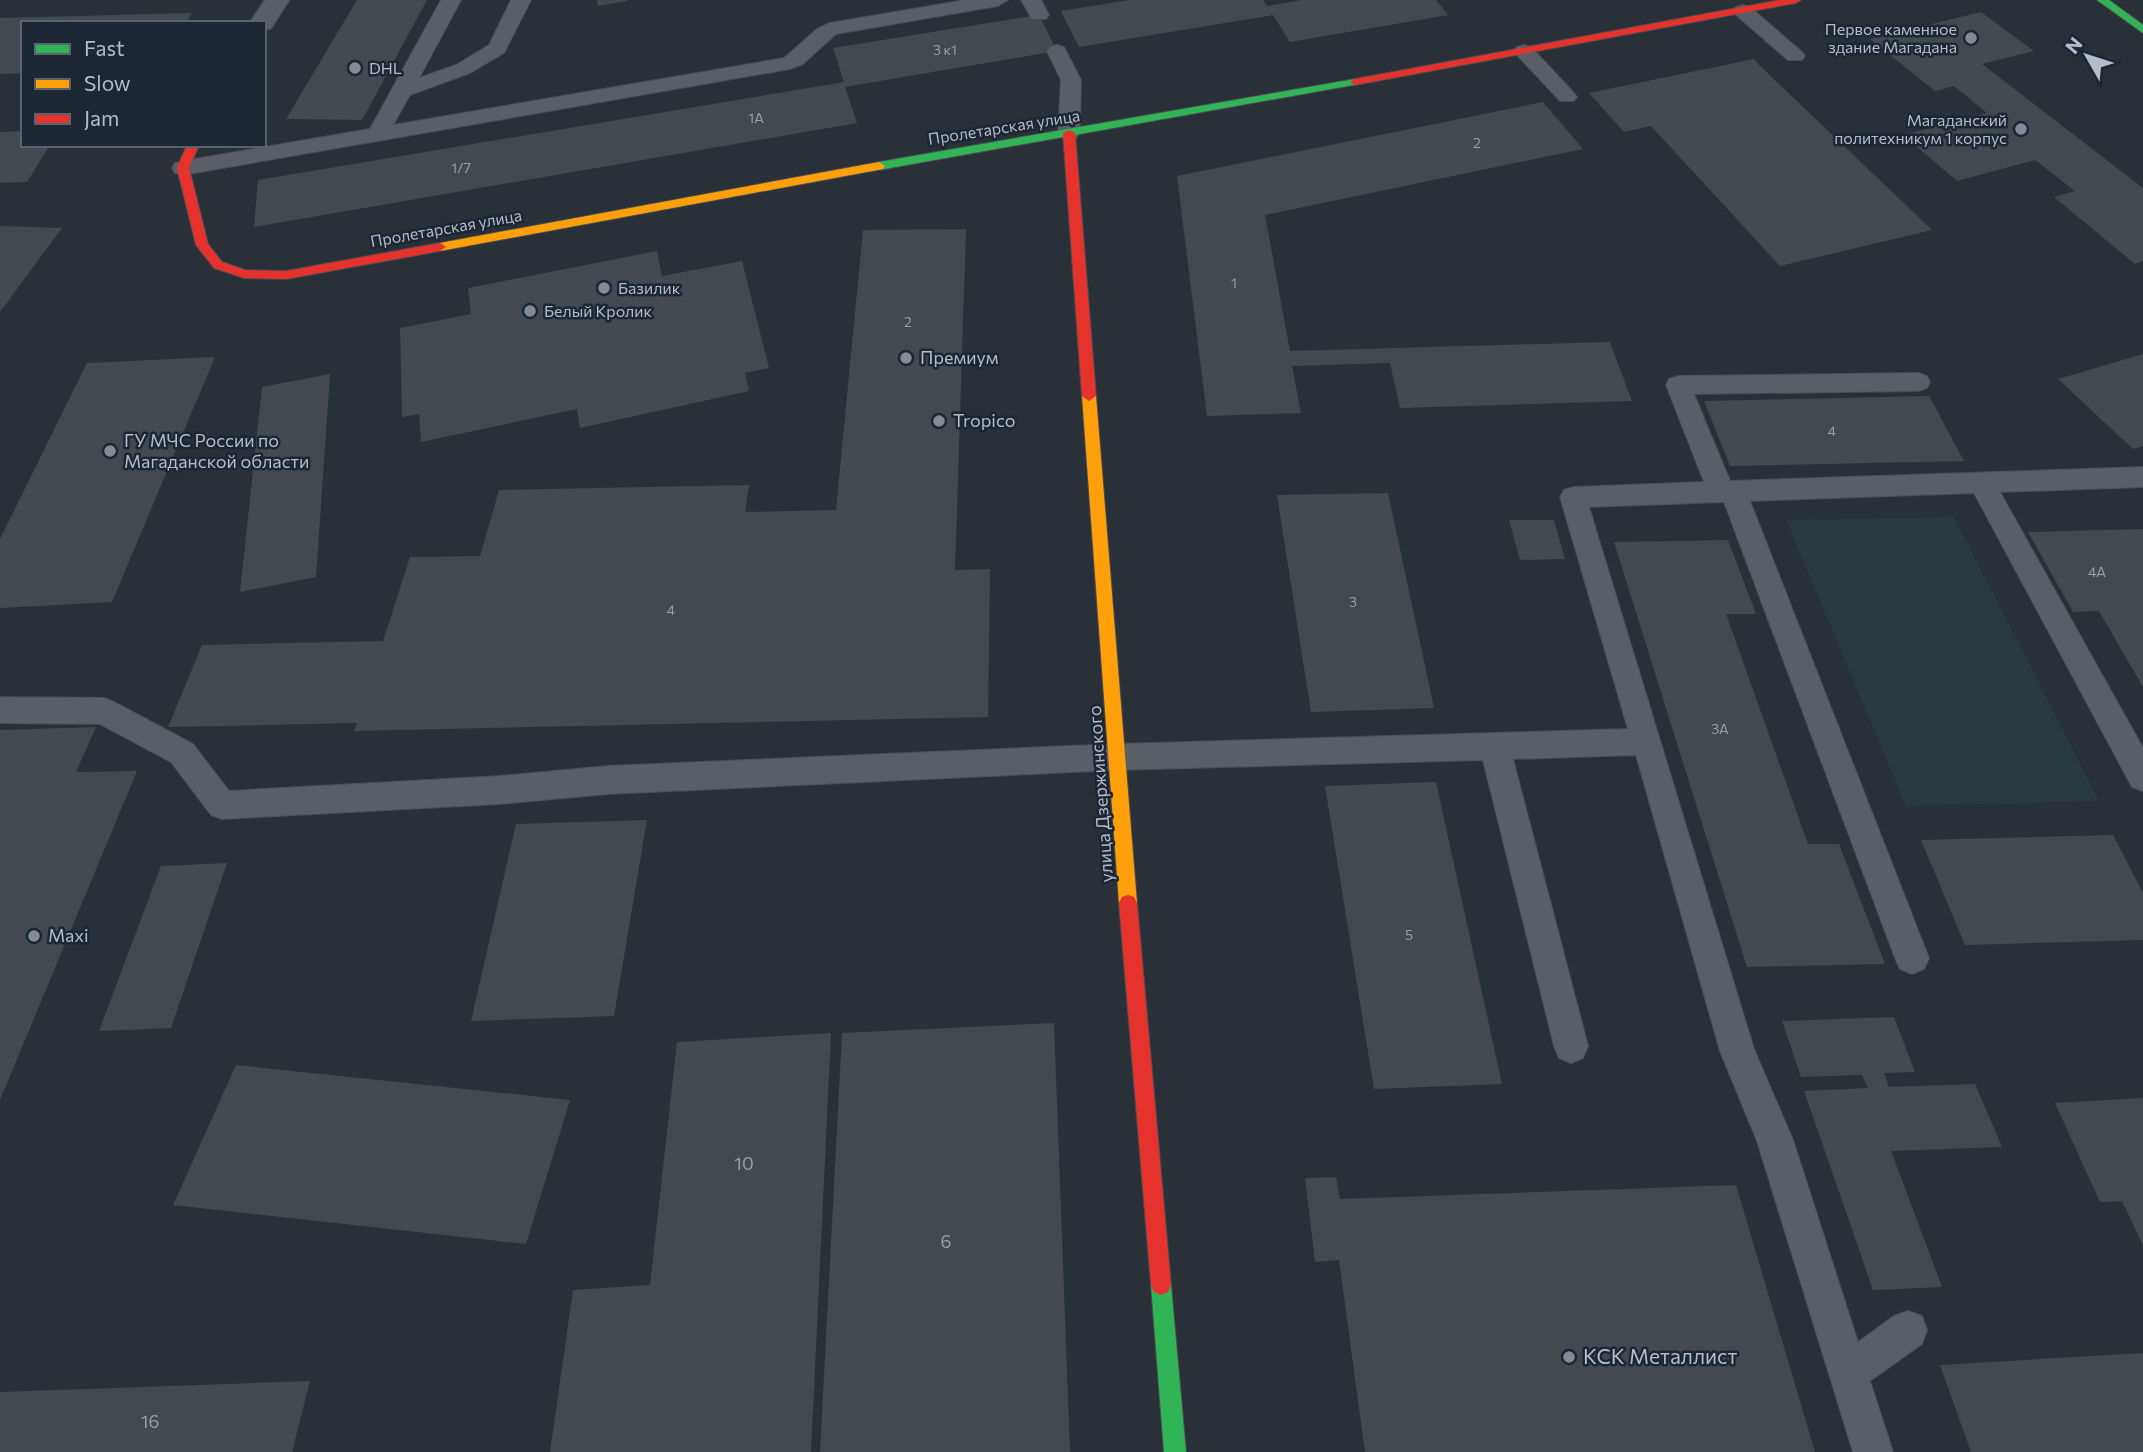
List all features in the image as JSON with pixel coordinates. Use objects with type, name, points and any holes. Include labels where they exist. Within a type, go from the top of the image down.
[{"type":"street","points":[[263,21],[277,0]]},
{"type":"street","name":"Пролетарская улица","points":[[183,168],[202,245],[218,265],[244,274],[286,275],[1796,0]]},
{"type":"street","points":[[2102,0],[2143,30]]},
{"type":"street","name":"улица Дзержинского","points":[[1069,134],[1175,1452]]},
{"type":"street","points":[[183,168],[191,147]]},
{"type":"lane","points":[[378,134],[451,0]]},
{"type":"lane","points":[[404,90],[463,69],[497,49],[521,0]]},
{"type":"lane","points":[[183,168],[790,64],[803,56],[816,37],[830,29],[998,0]]},
{"type":"lane","points":[[1743,11],[1795,56]]},
{"type":"lane","points":[[1057,51],[1071,80],[1069,134]]},
{"type":"lane","points":[[1524,51],[1567,97]]},
{"type":"lane","points":[[1912,958],[1727,491],[1678,386],[1918,382]]},
{"type":"lane","points":[[1873,1452],[1775,1140],[1737,1051],[1573,497],[2143,477]]},
{"type":"lane","points":[[1982,482],[2143,776]]},
{"type":"lane","points":[[0,710],[104,710],[182,753],[222,805],[500,790],[608,780],[1117,757],[1647,742]]},
{"type":"lane","points":[[1494,745],[1570,1046]]},
{"type":"lane","points":[[1848,1373],[1908,1330]]},
{"type":"green space","points":[[1954,517],[2099,801],[1906,806],[1786,520]]},
{"type":"building","points":[[357,0],[427,0],[362,120],[286,119]]},
{"type":"building","points":[[597,0],[627,0],[627,1],[598,6]]},
{"type":"building","points":[[1129,0],[1263,0],[1267,6],[1302,0],[1436,0],[1448,15],[1290,42],[1273,15],[1079,47],[1061,11]]},
{"type":"building","points":[[1981,12],[2034,51],[1982,64],[2143,188],[2143,261],[2135,264],[2054,197],[2075,191],[2035,160],[1957,181],[1903,135],[1987,113],[1954,86],[1935,91],[1870,39]]},
{"type":"building","points":[[192,13],[187,21],[21,21],[21,73],[0,74],[0,18]]},
{"type":"building","points":[[1039,15],[1057,51],[845,87],[857,123],[254,227],[258,180],[844,82],[833,48]]},
{"type":"building","points":[[1754,59],[1932,230],[1780,266],[1651,126],[1624,132],[1589,93]]},
{"type":"building","points":[[1543,102],[1583,149],[1265,215],[1290,351],[1610,342],[1632,401],[1400,408],[1390,363],[1292,366],[1301,413],[1207,416],[1177,176]]},
{"type":"building","points":[[21,131],[21,147],[49,147],[27,182],[0,183],[0,132]]},
{"type":"building","points":[[0,226],[62,228],[0,312]]},
{"type":"building","name":"Премиум","points":[[966,229],[955,570],[990,569],[988,717],[354,731],[357,723],[168,727],[202,645],[383,641],[410,557],[480,556],[499,490],[749,485],[745,512],[836,510],[863,230]]},
{"type":"building","points":[[657,251],[662,276],[742,261],[769,368],[745,373],[749,391],[580,428],[577,409],[421,442],[419,414],[402,417],[400,328],[471,314],[468,288]]},
{"type":"building","points":[[2143,354],[2143,446],[2133,449],[2058,379]]},
{"type":"building","name":"ГУ МЧС России по Магаданской области","points":[[215,357],[112,602],[0,608],[0,539],[87,363]]},
{"type":"building","points":[[330,374],[316,577],[240,592],[262,387]]},
{"type":"building","points":[[1929,396],[1964,461],[1730,466],[1704,401]]},
{"type":"building","points":[[1388,493],[1434,708],[1311,712],[1277,495]]},
{"type":"building","points":[[1509,520],[1554,520],[1565,559],[1520,560]]},
{"type":"building","points":[[2143,529],[2143,687],[2099,611],[2073,612],[2028,532]]},
{"type":"building","points":[[1728,540],[1756,614],[1726,614],[1808,844],[1839,844],[1885,964],[1747,967],[1614,542]]},
{"type":"building","name":"Maxi","points":[[96,727],[76,772],[137,771],[0,1100],[0,730]]},
{"type":"building","points":[[1436,782],[1502,1084],[1374,1089],[1325,786]]},
{"type":"building","points":[[647,820],[614,1016],[471,1021],[516,824]]},
{"type":"building","points":[[2113,835],[2143,893],[2143,940],[1965,945],[1921,840]]},
{"type":"building","points":[[227,863],[171,1028],[99,1031],[161,866]]},
{"type":"building","points":[[1894,1017],[1915,1072],[1884,1073],[1889,1087],[1975,1084],[2002,1147],[1891,1151],[1942,1287],[1873,1290],[1804,1091],[1868,1088],[1862,1075],[1801,1077],[1782,1021]]},
{"type":"building","points":[[1054,1023],[1070,1452],[820,1452],[842,1033]]},
{"type":"building","points":[[831,1033],[811,1452],[550,1452],[573,1290],[650,1285],[677,1042]]},
{"type":"building","points":[[236,1065],[570,1100],[526,1244],[173,1205]]},
{"type":"building","points":[[2143,1098],[2143,1245],[2122,1201],[2100,1202],[2055,1103]]},
{"type":"building","name":"КСК Металлист","points":[[1336,1177],[1340,1199],[1736,1185],[1815,1452],[1365,1452],[1339,1260],[1315,1262],[1305,1178]]},
{"type":"building","points":[[2143,1353],[2143,1452],[1971,1452],[1940,1365]]},
{"type":"building","points":[[310,1381],[292,1452],[0,1452],[0,1392]]},
{"type":"traffic: fast","points":[[2102,0],[2143,30]]},
{"type":"traffic: fast","points":[[879,166],[1355,82]]},
{"type":"traffic: fast","points":[[1161,1285],[1175,1452]]},
{"type":"traffic: slow","points":[[440,247],[879,166]]},
{"type":"traffic: slow","points":[[1089,396],[1128,903]]},
{"type":"traffic: jam","points":[[1355,82],[1796,0]]},
{"type":"traffic: jam","points":[[1069,133],[1089,396]]},
{"type":"traffic: jam","points":[[192,147],[183,168],[202,245],[218,265],[244,274],[286,275],[440,247]]},
{"type":"traffic: jam","points":[[1128,903],[1161,1285]]},
{"type":"place","name":"Первое каменное здание Магадана","points":[[1971,38]]},
{"type":"place","name":"DHL","points":[[355,68]]},
{"type":"place","name":"Магаданский политехникум 1 корпус","points":[[2021,129]]},
{"type":"place","name":"Базилик","points":[[604,288]]},
{"type":"place","name":"Белый Кролик","points":[[530,311]]},
{"type":"place","name":"Премиум","points":[[906,358]]},
{"type":"place","name":"Tropico","points":[[939,421]]},
{"type":"place","name":"ГУ МЧС России по Магаданской области","points":[[110,451]]},
{"type":"place","name":"Maxi","points":[[34,936]]},
{"type":"place","name":"КСК Металлист","points":[[1569,1357]]}]
